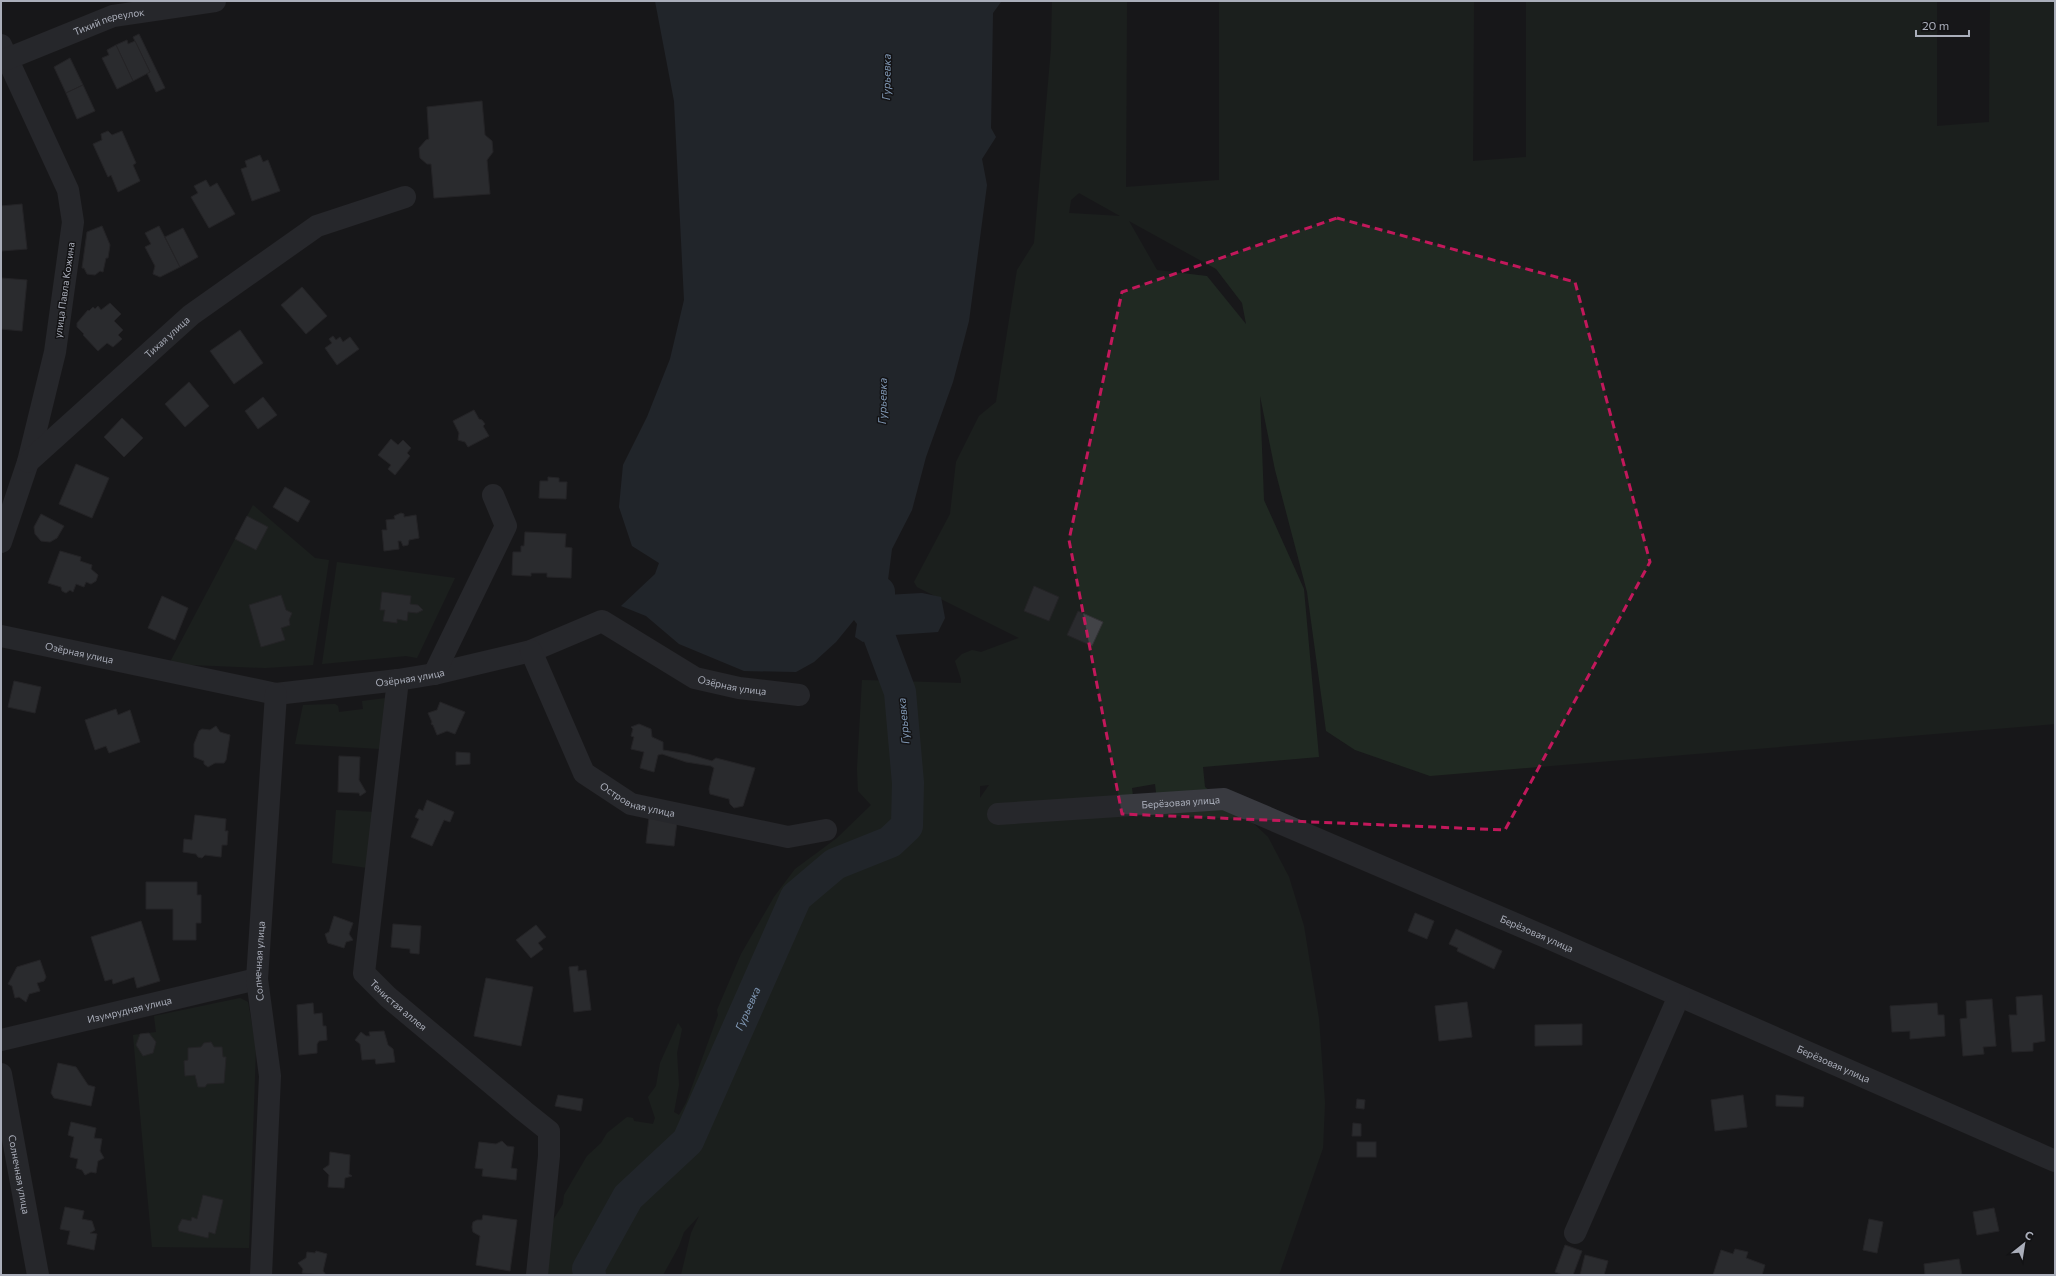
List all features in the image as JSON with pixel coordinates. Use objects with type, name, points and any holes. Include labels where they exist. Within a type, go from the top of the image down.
[{"type":"street","name":"Тихий переулок","points":[[4,52],[113,16],[215,1]]},
{"type":"street","name":"улица Павла Кожина","points":[[1,542],[28,462],[55,352],[73,222],[68,190],[9,85],[4,52]]},
{"type":"street","name":"Тихая улица","points":[[28,462],[190,315],[318,226],[405,197]]},
{"type":"street","points":[[434,674],[506,526],[493,495]]},
{"type":"street","name":"Озёрная улица","points":[[1,636],[276,694],[398,680],[434,674],[531,651],[602,621],[695,678],[739,688],[799,695]]},
{"type":"street","name":"Островная улица","points":[[531,651],[584,773],[631,804],[788,837],[826,830]]},
{"type":"street","name":"Тенистая аллея","points":[[398,680],[364,973],[394,1002],[549,1131],[549,1156],[537,1275]]},
{"type":"street","name":"Солнечная улица","points":[[261,1275],[270,1076],[257,979],[276,694]]},
{"type":"street","name":"Берёзовая улица","points":[[998,814],[1224,799],[2055,1161]]},
{"type":"street","name":"Изумрудная улица","points":[[1,1040],[257,979]]},
{"type":"street","points":[[1575,1234],[1679,996]]},
{"type":"street","name":"Солнечная улица","points":[[1,1074],[38,1275]]},
{"type":"highlighted area","points":[[1337,218],[1575,282],[1650,562],[1505,830],[1122,814],[1069,540],[1122,292]]},
{"type":"shaded area","points":[[1052,1],[1127,1],[1126,187],[1219,180],[1219,1],[1474,1],[1473,161],[1526,157],[1526,1],[1937,1],[1937,126],[1989,122],[1990,1],[2055,1],[2055,724],[1430,776],[1355,750],[1326,731],[1307,592],[1275,470],[1260,396],[1264,500],[1304,589],[1319,757],[1203,767],[1205,787],[1252,822],[1268,837],[1289,877],[1304,926],[1319,1019],[1325,1103],[1323,1148],[1279,1275],[681,1275],[691,1233],[699,1216],[684,1232],[679,1246],[663,1275],[526,1275],[550,1225],[563,1204],[564,1195],[587,1156],[601,1143],[607,1133],[627,1117],[633,1118],[634,1121],[653,1124],[655,1118],[648,1097],[656,1086],[660,1063],[678,1023],[682,1029],[677,1053],[679,1085],[674,1112],[679,1115],[686,1103],[718,1015],[717,1010],[741,954],[774,897],[795,869],[837,838],[871,805],[858,791],[857,769],[862,680],[961,683],[955,661],[962,654],[972,650],[981,652],[1019,638],[917,587],[914,582],[950,514],[956,462],[979,416],[996,402],[1017,270],[1034,243],[1051,49]],"holes":[[[1079,193],[1120,216],[1069,213],[1071,200]],[[1129,221],[1216,269],[1242,303],[1246,324],[1207,276],[1157,270]],[[1155,784],[1157,801],[1134,804],[1132,788]],[[989,785],[980,798],[980,786]]]},
{"type":"shaded area","points":[[253,505],[315,558],[329,560],[313,665],[265,668],[169,664]]},
{"type":"shaded area","points":[[337,562],[455,578],[417,658],[406,656],[322,664]]},
{"type":"shaded area","points":[[386,698],[381,749],[295,744],[303,705],[335,704],[338,706],[339,712],[363,709],[362,701]]},
{"type":"shaded area","points":[[336,810],[374,812],[368,868],[332,863]]},
{"type":"shaded area","points":[[240,998],[248,1002],[256,1047],[249,1248],[152,1247],[133,1035],[156,1032],[154,1016]]},
{"type":"water","points":[[655,1],[1001,2],[993,13],[991,128],[996,137],[982,159],[987,185],[969,321],[953,382],[926,457],[912,510],[892,549],[886,595],[922,593],[941,597],[945,618],[938,632],[879,636],[863,642],[855,637],[857,624],[854,620],[836,642],[814,662],[796,672],[744,671],[679,644],[646,616],[621,606],[655,574],[659,563],[632,546],[619,507],[623,465],[647,417],[670,359],[684,300],[674,101]]},
{"type":"building","points":[[139,34],[165,88],[156,92],[147,73],[150,72],[133,37]]},
{"type":"building","points":[[127,40],[128,44],[135,41],[150,72],[133,81],[116,45]]},
{"type":"building","points":[[116,45],[133,81],[117,89],[102,58],[109,55],[107,50]]},
{"type":"building","points":[[70,58],[83,85],[66,93],[54,67]]},
{"type":"building","points":[[83,85],[95,111],[77,119],[66,93]]},
{"type":"building","points":[[482,101],[485,135],[492,141],[493,152],[487,160],[490,194],[434,198],[431,164],[427,164],[420,158],[419,148],[426,140],[429,139],[427,107]]},
{"type":"building","points":[[108,131],[112,135],[122,131],[136,163],[133,165],[140,181],[118,192],[111,175],[108,177],[93,144],[102,140],[101,134]]},
{"type":"building","points":[[260,155],[263,162],[268,160],[280,191],[252,201],[241,169],[247,167],[245,161]]},
{"type":"building","points":[[206,180],[210,187],[217,183],[235,214],[209,228],[191,197],[198,193],[194,186]]},
{"type":"building","points":[[22,204],[27,249],[1,251],[1,206]]},
{"type":"building","points":[[102,226],[110,245],[108,258],[106,258],[103,272],[100,271],[95,275],[87,274],[84,268],[82,268],[87,232]]},
{"type":"building","points":[[159,226],[180,267],[160,277],[153,274],[155,266],[145,247],[151,244],[145,233]]},
{"type":"building","points":[[183,228],[198,257],[180,267],[165,237]]},
{"type":"building","points":[[1,278],[27,280],[22,331],[1,329]]},
{"type":"building","points":[[302,287],[327,316],[306,334],[281,305]]},
{"type":"building","points":[[110,303],[121,314],[114,321],[123,330],[118,335],[122,339],[113,347],[107,343],[98,351],[77,327],[77,323],[88,310],[89,311],[93,307],[95,309],[98,306],[101,310]]},
{"type":"building","points":[[240,330],[263,363],[234,384],[210,351]]},
{"type":"building","points":[[333,336],[336,340],[340,337],[343,342],[350,337],[359,349],[337,365],[325,348],[332,343],[329,339]]},
{"type":"building","points":[[189,382],[209,406],[185,427],[165,404]]},
{"type":"building","points":[[263,397],[277,415],[258,429],[245,411]]},
{"type":"building","points":[[474,410],[479,419],[485,424],[483,426],[489,436],[468,447],[465,442],[458,440],[459,433],[453,421]]},
{"type":"building","points":[[122,418],[143,438],[124,457],[104,437]]},
{"type":"building","points":[[391,439],[398,445],[403,440],[411,448],[407,453],[410,456],[395,475],[388,469],[391,465],[378,455]]},
{"type":"building","points":[[76,464],[109,478],[92,518],[59,504]]},
{"type":"building","points":[[548,477],[559,478],[559,482],[567,482],[566,499],[539,498],[540,481],[548,481]]},
{"type":"building","points":[[285,487],[310,501],[298,522],[273,507]]},
{"type":"building","points":[[401,513],[404,514],[404,517],[416,515],[419,538],[409,540],[408,545],[403,546],[401,541],[398,541],[399,549],[384,551],[382,530],[387,530],[386,520],[395,519],[394,516]]},
{"type":"building","points":[[41,514],[64,526],[57,538],[50,542],[41,541],[35,534],[34,527]]},
{"type":"building","points":[[247,516],[268,527],[256,550],[235,539]]},
{"type":"building","points":[[525,532],[566,534],[565,547],[572,548],[571,578],[547,577],[547,573],[531,573],[531,576],[512,575],[513,552],[521,552],[521,546],[524,546]]},
{"type":"building","points":[[60,551],[81,557],[80,561],[92,565],[91,569],[98,575],[96,581],[91,584],[86,582],[84,587],[76,584],[73,592],[70,590],[66,593],[62,591],[61,587],[48,583]]},
{"type":"building","points":[[1034,586],[1059,597],[1049,621],[1024,611]]},
{"type":"building","points":[[382,592],[411,596],[410,604],[418,605],[423,610],[417,613],[408,612],[407,621],[397,619],[397,623],[383,621],[385,610],[380,610]]},
{"type":"building","points":[[281,595],[286,610],[292,613],[289,620],[290,625],[281,628],[285,640],[261,647],[249,605]]},
{"type":"building","points":[[162,596],[188,608],[175,640],[148,628]]},
{"type":"building","points":[[1078,611],[1103,622],[1092,646],[1067,635]]},
{"type":"building","points":[[14,681],[41,687],[35,713],[8,707]]},
{"type":"building","points":[[440,702],[465,712],[455,734],[447,731],[437,735],[433,725],[431,724],[432,722],[428,713],[437,710]]},
{"type":"building","points":[[116,709],[118,715],[130,710],[140,742],[109,753],[106,746],[95,750],[85,720]]},
{"type":"building","points":[[639,724],[651,729],[652,737],[663,742],[663,750],[688,754],[712,761],[716,758],[755,768],[743,806],[734,808],[730,804],[729,799],[710,794],[709,789],[714,768],[711,766],[686,762],[662,754],[658,755],[654,772],[640,768],[644,752],[631,749],[634,737],[631,736],[633,729],[631,727]]},
{"type":"building","points":[[216,726],[220,732],[230,735],[226,760],[224,763],[215,763],[208,767],[204,764],[204,761],[194,757],[194,744],[199,731],[202,729],[210,730]]},
{"type":"building","points":[[456,752],[470,753],[470,764],[456,765]]},
{"type":"building","points":[[339,756],[360,757],[359,780],[366,792],[360,796],[359,793],[338,792]]},
{"type":"building","points":[[427,800],[454,812],[450,822],[444,820],[432,846],[411,837],[419,819],[415,817],[419,809],[423,811]]},
{"type":"building","points":[[195,815],[226,819],[225,831],[228,831],[227,845],[222,845],[221,857],[205,855],[202,858],[198,857],[196,854],[183,852],[184,839],[192,840]]},
{"type":"building","points":[[649,818],[677,822],[674,846],[646,843]]},
{"type":"building","points":[[146,882],[197,882],[197,895],[201,895],[201,923],[196,923],[196,940],[173,940],[173,909],[146,909]]},
{"type":"building","points":[[1415,913],[1434,921],[1427,939],[1408,931]]},
{"type":"building","points":[[334,916],[353,923],[349,934],[353,940],[346,942],[344,948],[328,943],[325,934],[329,932]]},
{"type":"building","points":[[141,921],[160,981],[137,988],[134,977],[113,984],[112,979],[105,981],[91,937]]},
{"type":"building","points":[[393,924],[421,926],[419,954],[410,953],[410,949],[391,947]]},
{"type":"building","points":[[536,925],[546,937],[538,943],[543,949],[531,958],[516,940]]},
{"type":"building","points":[[1456,929],[1502,951],[1494,969],[1457,951],[1458,948],[1449,944]]},
{"type":"building","points":[[40,960],[46,977],[44,981],[37,983],[40,991],[29,994],[26,1002],[19,997],[15,998],[12,986],[8,984],[17,967]]},
{"type":"building","points":[[578,966],[578,971],[586,970],[591,1010],[574,1012],[569,967]]},
{"type":"building","points":[[486,978],[533,987],[521,1046],[474,1036]]},
{"type":"building","points":[[2042,995],[2045,1041],[2033,1043],[2033,1051],[2012,1052],[2009,1015],[2017,1015],[2016,997]]},
{"type":"building","points":[[1992,999],[1996,1046],[1983,1047],[1984,1054],[1963,1056],[1960,1019],[1967,1018],[1966,1001]]},
{"type":"building","points":[[1467,1002],[1472,1037],[1439,1041],[1435,1006]]},
{"type":"building","points":[[313,1003],[314,1014],[322,1013],[323,1026],[326,1026],[327,1040],[319,1041],[317,1044],[317,1053],[299,1055],[297,1005]]},
{"type":"building","points":[[1937,1003],[1938,1015],[1944,1015],[1945,1036],[1910,1039],[1910,1031],[1892,1032],[1890,1006]]},
{"type":"building","points":[[1582,1024],[1582,1045],[1535,1046],[1535,1025]]},
{"type":"building","points":[[384,1031],[388,1045],[393,1049],[395,1062],[376,1064],[375,1059],[362,1060],[360,1044],[355,1040],[361,1032],[366,1036],[370,1036],[369,1032]]},
{"type":"building","points":[[149,1033],[156,1042],[153,1053],[143,1056],[136,1045],[140,1034]]},
{"type":"building","points":[[211,1042],[214,1047],[222,1047],[223,1057],[226,1057],[224,1083],[207,1084],[205,1087],[198,1087],[195,1075],[185,1076],[184,1061],[188,1060],[188,1048],[201,1047],[204,1043]]},
{"type":"building","points":[[58,1063],[76,1067],[88,1085],[95,1087],[91,1106],[54,1098],[51,1093]]},
{"type":"building","points":[[558,1095],[583,1099],[581,1111],[555,1106]]},
{"type":"building","points":[[1743,1095],[1747,1127],[1715,1131],[1711,1100]]},
{"type":"building","points":[[1776,1095],[1804,1097],[1803,1107],[1776,1106]]},
{"type":"building","points":[[1357,1099],[1365,1100],[1364,1109],[1356,1108]]},
{"type":"building","points":[[71,1122],[96,1128],[94,1138],[102,1139],[100,1151],[104,1158],[98,1161],[96,1173],[91,1172],[85,1175],[82,1170],[76,1168],[78,1159],[70,1157],[74,1137],[68,1135]]},
{"type":"building","points":[[1353,1123],[1361,1124],[1361,1136],[1352,1136]]},
{"type":"building","points":[[502,1141],[507,1146],[514,1147],[511,1168],[517,1169],[516,1180],[482,1176],[483,1169],[475,1168],[479,1142],[496,1144]]},
{"type":"building","points":[[1357,1142],[1376,1142],[1376,1157],[1357,1157]]},
{"type":"building","points":[[330,1152],[350,1155],[349,1174],[352,1176],[345,1178],[344,1188],[328,1187],[329,1175],[323,1169],[329,1165]]},
{"type":"building","points":[[203,1195],[223,1200],[215,1234],[209,1232],[208,1238],[179,1231],[178,1227],[182,1219],[191,1221],[192,1217],[197,1219]]},
{"type":"building","points":[[65,1207],[84,1211],[82,1219],[92,1221],[95,1230],[90,1233],[97,1234],[94,1250],[67,1244],[70,1231],[60,1229]]},
{"type":"building","points":[[1994,1208],[1999,1231],[1977,1235],[1973,1212]]},
{"type":"building","points":[[483,1215],[517,1220],[510,1271],[476,1265],[480,1236],[473,1232],[472,1227],[473,1222],[482,1220]]},
{"type":"building","points":[[1869,1219],[1883,1222],[1877,1253],[1863,1250]]},
{"type":"building","points":[[1565,1245],[1582,1251],[1573,1275],[1563,1275],[1555,1272]]},
{"type":"building","points":[[1735,1249],[1748,1252],[1746,1258],[1765,1265],[1762,1275],[1713,1275],[1721,1250],[1733,1254]]},
{"type":"building","points":[[316,1251],[327,1254],[323,1271],[326,1275],[302,1273],[303,1269],[298,1263],[306,1258],[307,1252],[315,1253]]},
{"type":"building","points":[[1585,1255],[1608,1261],[1604,1275],[1580,1275]]},
{"type":"building","points":[[1959,1259],[1962,1275],[1925,1275],[1924,1264]]},
{"type":"waterway","name":"Гурьевка","points":[[590,1275],[588,1269],[628,1197],[688,1141],[796,897],[835,864],[890,842],[907,826],[908,783],[900,692],[879,636],[879,592]]}]
